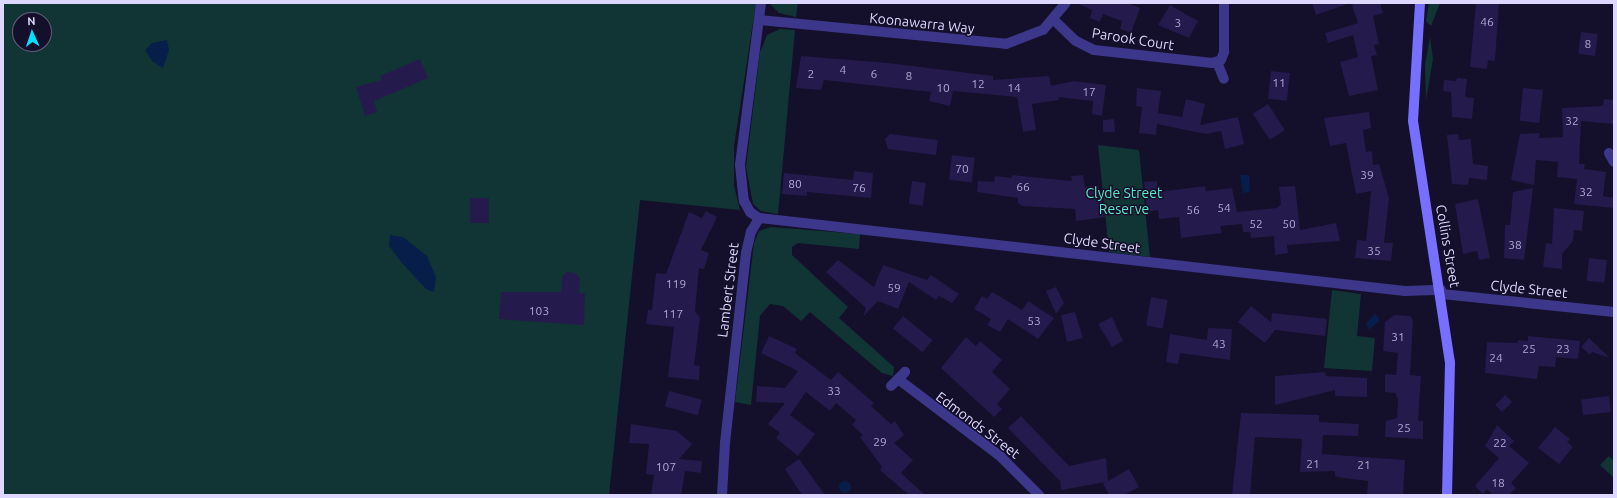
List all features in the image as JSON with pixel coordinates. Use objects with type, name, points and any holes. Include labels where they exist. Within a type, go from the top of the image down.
[{"type":"street","points":[[759,218],[750,212],[744,201],[740,165],[761,3]]},
{"type":"street","name":"Koonawarra Way","points":[[760,20],[993,44],[1032,37],[1054,20],[1066,3]]},
{"type":"street","points":[[1224,3],[1224,52],[1217,62],[1224,79]]},
{"type":"street","name":"Collins Street","points":[[1420,3],[1414,128],[1442,292],[1451,374],[1447,495]]},
{"type":"street","name":"Parook Court","points":[[1054,20],[1076,41],[1094,50],[1217,62]]},
{"type":"street","name":"Clyde Street","points":[[759,218],[1390,290],[1442,292],[1614,312]]},
{"type":"street","name":"Lambert Street","points":[[722,495],[725,437],[746,253],[750,232],[759,218]]},
{"type":"street","name":"Edmonds Street","points":[[898,379],[1001,457],[1039,495]]},
{"type":"green space","points":[[3,3],[756,3],[734,146],[734,186],[740,210],[640,200],[609,495],[3,495]]},
{"type":"green space","points":[[769,3],[798,3],[796,17],[779,13]]},
{"type":"green space","points":[[1429,3],[1440,3],[1431,26],[1426,21]]},
{"type":"green space","points":[[780,29],[795,30],[778,214],[761,211],[753,204],[746,167],[760,52],[767,35]]},
{"type":"green space","points":[[1430,37],[1433,59],[1426,100],[1425,65]]},
{"type":"green space","name":"Clyde Street Reserve","points":[[1098,145],[1139,150],[1150,257],[1109,252]]},
{"type":"green space","points":[[771,227],[860,234],[859,249],[798,243],[792,247],[792,255],[848,307],[839,318],[894,367],[893,376],[882,373],[810,312],[801,321],[783,306],[770,304],[760,316],[751,405],[735,402],[754,243],[759,231]]},
{"type":"green space","points":[[1332,290],[1361,294],[1357,336],[1375,338],[1372,371],[1324,368]]},
{"type":"green space","points":[[1609,456],[1614,461],[1614,478],[1600,465]]},
{"type":"water","points":[[167,40],[169,50],[163,68],[152,61],[145,50],[152,43]]},
{"type":"water","points":[[1240,175],[1249,175],[1250,192],[1243,193]]},
{"type":"water","points":[[390,235],[403,237],[427,256],[436,277],[434,292],[426,289],[402,263],[389,246]]},
{"type":"water","points":[[1375,313],[1380,320],[1369,330],[1366,324]]},
{"type":"water","points":[[843,481],[847,481],[851,487],[847,493],[843,493],[839,489],[839,485]]},
{"type":"building","points":[[1076,3],[1127,3],[1140,8],[1131,33],[1120,29],[1122,21],[1103,14],[1100,22],[1090,18],[1092,10]]},
{"type":"building","points":[[1312,3],[1345,3],[1345,5],[1316,15]]},
{"type":"building","points":[[1357,3],[1380,3],[1383,13],[1373,16],[1379,44],[1374,45],[1377,55],[1371,56],[1378,90],[1349,96],[1340,62],[1358,57],[1353,35],[1328,43],[1325,33],[1358,23],[1352,5]]},
{"type":"building","points":[[1476,3],[1499,3],[1495,61],[1488,60],[1487,69],[1470,67]]},
{"type":"building","points":[[1170,5],[1198,21],[1189,38],[1158,25]]},
{"type":"building","points":[[1581,32],[1598,34],[1595,56],[1578,54]]},
{"type":"building","points":[[801,56],[888,63],[993,76],[993,80],[1049,76],[1051,86],[1074,81],[1106,85],[1102,116],[1092,114],[1093,101],[1058,97],[1059,100],[1032,104],[1036,130],[1023,132],[1017,97],[953,91],[950,106],[929,101],[931,92],[824,80],[821,90],[796,88]]},
{"type":"building","points":[[420,59],[428,78],[374,101],[377,112],[365,116],[356,87],[382,80],[380,76]]},
{"type":"building","points":[[1271,71],[1290,73],[1287,101],[1268,99]]},
{"type":"building","points":[[1457,78],[1467,79],[1465,97],[1474,98],[1472,119],[1452,117],[1451,92],[1443,91],[1444,80],[1456,81]]},
{"type":"building","points":[[1137,88],[1161,91],[1158,113],[1182,117],[1186,99],[1205,104],[1200,125],[1238,117],[1244,144],[1225,149],[1221,131],[1206,134],[1157,124],[1156,135],[1139,133],[1142,107],[1136,106]]},
{"type":"building","points":[[1523,88],[1543,90],[1539,123],[1520,121]]},
{"type":"building","points":[[1604,99],[1614,100],[1614,124],[1581,121],[1579,164],[1585,164],[1584,169],[1606,172],[1603,196],[1614,198],[1614,208],[1574,204],[1577,179],[1557,177],[1558,162],[1536,160],[1534,185],[1511,180],[1520,134],[1540,133],[1539,138],[1563,137],[1562,108],[1603,106]]},
{"type":"building","points":[[1268,104],[1285,130],[1270,140],[1253,114]]},
{"type":"building","points":[[1369,112],[1371,128],[1363,130],[1366,152],[1372,151],[1373,165],[1379,164],[1389,198],[1384,243],[1393,243],[1391,261],[1355,258],[1357,240],[1366,241],[1371,191],[1356,194],[1346,143],[1330,146],[1324,118]]},
{"type":"building","points":[[1114,119],[1115,132],[1103,132],[1103,120]]},
{"type":"building","points":[[890,134],[938,140],[936,155],[888,149],[885,139]]},
{"type":"building","points":[[1458,134],[1459,140],[1471,139],[1473,164],[1488,166],[1487,180],[1469,178],[1468,185],[1452,184],[1447,135]]},
{"type":"building","points":[[952,155],[975,158],[972,183],[949,180]]},
{"type":"building","points":[[854,171],[873,173],[871,198],[807,192],[807,196],[782,194],[784,173],[853,180]]},
{"type":"building","points":[[1012,175],[1072,181],[1071,176],[1083,175],[1085,187],[1098,185],[1106,217],[1076,221],[1075,209],[1022,206],[1018,203],[1018,198],[977,192],[978,181],[994,182],[995,176],[1011,178]]},
{"type":"building","points":[[912,181],[926,183],[923,206],[909,204]]},
{"type":"building","points":[[1157,181],[1158,192],[1205,186],[1206,191],[1232,188],[1237,212],[1277,208],[1281,204],[1279,187],[1295,186],[1300,230],[1336,223],[1340,241],[1287,245],[1288,253],[1275,255],[1274,236],[1251,238],[1250,232],[1243,232],[1242,224],[1220,226],[1222,233],[1181,238],[1179,217],[1159,219],[1158,210],[1147,212],[1144,182]]},
{"type":"building","points":[[1533,188],[1524,260],[1504,258],[1505,225],[1510,225],[1513,192]]},
{"type":"building","points":[[470,198],[489,198],[489,223],[470,223]]},
{"type":"building","points":[[1478,199],[1490,258],[1479,260],[1477,251],[1463,254],[1455,204]]},
{"type":"building","points":[[1554,208],[1584,211],[1582,231],[1574,230],[1573,241],[1562,254],[1562,269],[1543,267],[1546,243],[1552,244]]},
{"type":"building","points":[[706,211],[717,217],[701,250],[709,253],[704,269],[699,268],[695,311],[700,318],[694,365],[700,366],[699,380],[668,377],[674,327],[646,324],[648,310],[652,310],[656,273],[666,274],[689,212],[702,218]]},
{"type":"building","points":[[1589,258],[1607,260],[1604,283],[1587,281]]},
{"type":"building","points":[[838,260],[874,287],[883,265],[927,280],[931,275],[959,294],[952,303],[939,296],[936,300],[909,282],[898,309],[878,301],[863,317],[866,308],[826,272]]},
{"type":"building","points":[[567,272],[575,273],[580,278],[579,293],[585,294],[584,325],[499,319],[501,292],[561,292],[562,277]]},
{"type":"building","points":[[1056,287],[1064,303],[1056,314],[1046,291]]},
{"type":"building","points":[[992,292],[1022,310],[1028,301],[1054,318],[1038,339],[1008,319],[1000,332],[987,325],[991,319],[974,309],[982,296],[987,299]]},
{"type":"building","points":[[1151,297],[1168,300],[1163,329],[1146,326]]},
{"type":"building","points":[[1251,306],[1271,322],[1272,313],[1327,319],[1325,336],[1275,330],[1265,343],[1238,322]]},
{"type":"building","points":[[1075,312],[1083,338],[1067,342],[1061,315]]},
{"type":"building","points":[[1394,315],[1410,316],[1413,320],[1410,375],[1421,376],[1418,421],[1423,421],[1423,439],[1385,437],[1386,421],[1397,418],[1398,399],[1395,393],[1385,392],[1385,374],[1396,375],[1398,353],[1383,351],[1385,322]]},
{"type":"building","points":[[903,316],[933,340],[922,352],[893,328]]},
{"type":"building","points":[[1112,317],[1123,341],[1112,347],[1098,324]]},
{"type":"building","points":[[1208,328],[1232,329],[1230,360],[1180,353],[1178,364],[1166,362],[1170,334],[1207,340]]},
{"type":"building","points":[[769,336],[797,349],[795,353],[831,380],[838,372],[874,403],[871,406],[891,424],[895,421],[904,435],[894,443],[913,460],[901,473],[925,495],[909,495],[880,470],[882,467],[860,437],[863,435],[852,425],[856,420],[836,403],[830,411],[806,392],[790,415],[815,434],[798,456],[776,438],[780,433],[768,424],[785,403],[756,402],[757,386],[785,388],[798,371],[761,353]]},
{"type":"building","points":[[1528,336],[1580,341],[1578,359],[1556,357],[1555,367],[1539,366],[1537,379],[1485,373],[1487,342],[1518,343],[1518,340],[1528,341]]},
{"type":"building","points":[[966,337],[976,346],[980,341],[1002,360],[992,372],[1010,389],[997,404],[1002,409],[994,417],[941,368]]},
{"type":"building","points":[[1589,338],[1610,358],[1592,352],[1590,355],[1581,347]]},
{"type":"building","points":[[1325,372],[1326,376],[1367,378],[1367,397],[1335,396],[1335,390],[1275,405],[1275,376]]},
{"type":"building","points":[[669,391],[702,400],[698,415],[665,406]]},
{"type":"building","points":[[1505,395],[1512,402],[1502,412],[1495,405]]},
{"type":"building","points":[[1609,396],[1611,412],[1583,415],[1581,399]]},
{"type":"building","points":[[1241,413],[1319,415],[1319,422],[1359,424],[1358,436],[1323,435],[1322,454],[1405,460],[1403,495],[1367,495],[1368,481],[1335,476],[1335,471],[1300,472],[1302,439],[1255,437],[1250,495],[1232,495]]},
{"type":"building","points":[[1021,416],[1069,466],[1106,458],[1108,481],[1129,469],[1139,487],[1124,495],[1109,495],[1103,483],[1106,482],[1061,490],[1060,481],[1008,428]]},
{"type":"building","points":[[631,424],[677,431],[692,444],[679,459],[702,461],[701,473],[685,471],[681,495],[651,495],[654,475],[646,474],[649,444],[629,443]]},
{"type":"building","points":[[1497,425],[1514,441],[1509,446],[1529,463],[1511,483],[1516,488],[1509,495],[1493,495],[1487,489],[1483,494],[1475,486],[1499,458],[1485,446]]},
{"type":"building","points":[[1555,427],[1570,439],[1567,442],[1573,447],[1559,464],[1538,448]]},
{"type":"building","points":[[799,459],[825,495],[802,495],[785,469]]}]
